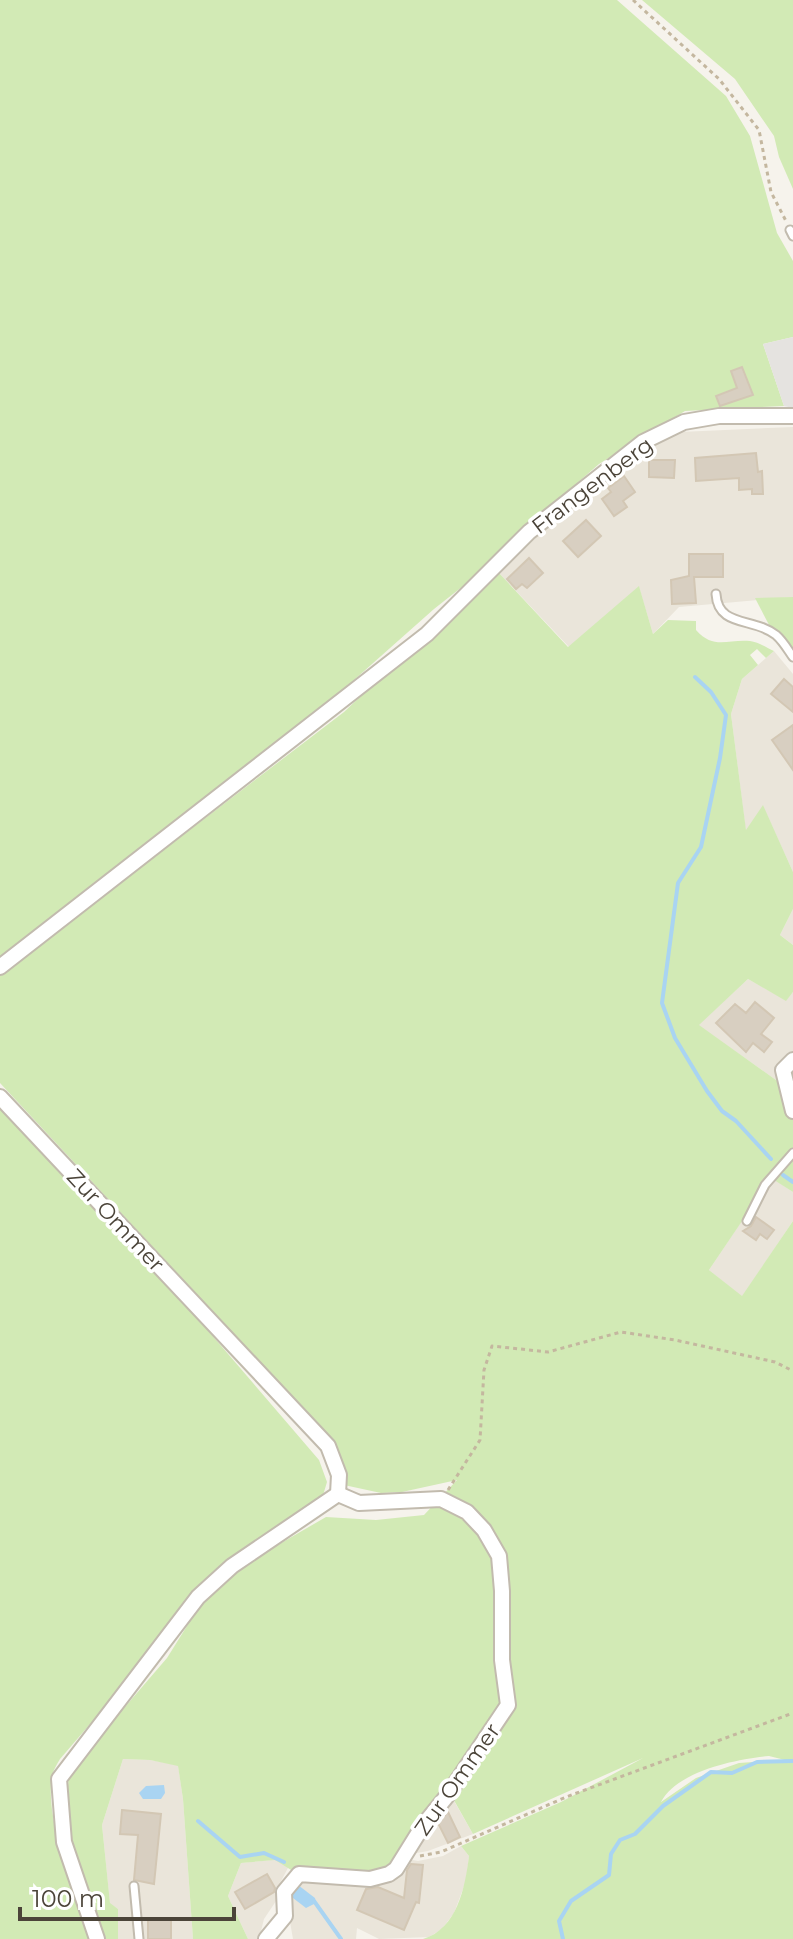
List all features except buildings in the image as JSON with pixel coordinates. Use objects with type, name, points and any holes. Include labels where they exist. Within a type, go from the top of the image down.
[{"type":"street","name":"Frangenberg","points":[[0,967],[427,634],[529,532],[643,442],[684,422],[719,416],[793,416]]},
{"type":"street","points":[[793,1060],[783,1070],[793,1111]]},
{"type":"street","name":"Zur Ommer","points":[[0,1097],[328,1446],[339,1475],[338,1494]]},
{"type":"street","points":[[97,1939],[64,1842],[59,1779],[198,1597],[232,1566],[338,1494],[359,1503],[441,1499]]},
{"type":"street","name":"Zur Ommer","points":[[266,1939],[285,1916],[284,1892],[299,1874],[370,1879],[389,1874],[405,1856],[508,1705],[502,1660],[499,1556],[484,1530],[467,1512],[441,1499]]},
{"type":"lane","points":[[716,594],[717,607],[726,617],[750,622],[776,635],[793,657]]},
{"type":"lane","points":[[747,1221],[765,1185],[793,1153]]},
{"type":"lane","points":[[134,1886],[139,1939]]},
{"type":"path","points":[[633,0],[719,79],[759,130],[771,192],[792,233]]},
{"type":"path","points":[[441,1499],[480,1440],[484,1370],[492,1346],[548,1352],[621,1332],[675,1340],[775,1362],[793,1371]]},
{"type":"path","points":[[405,1856],[441,1852],[566,1797],[793,1713]]},
{"type":"shaded area","points":[[793,337],[793,408],[784,406],[763,344]]},
{"type":"shaded area","points":[[793,427],[793,597],[679,607],[653,634],[639,587],[569,647],[498,572],[566,504],[657,441],[680,432]]},
{"type":"shaded area","points":[[774,651],[793,674],[793,872],[763,806],[746,832],[731,714],[742,679]]},
{"type":"shaded area","points":[[793,909],[793,945],[780,935]]},
{"type":"shaded area","points":[[748,979],[786,1000],[793,992],[793,1084],[783,1085],[698,1025]]},
{"type":"shaded area","points":[[771,1177],[793,1192],[793,1221],[742,1297],[709,1270]]},
{"type":"shaded area","points":[[123,1759],[178,1765],[193,1939],[118,1939],[118,1909],[110,1904],[102,1825]]},
{"type":"shaded area","points":[[450,1794],[473,1834],[411,1854]]},
{"type":"shaded area","points":[[461,1846],[469,1856],[466,1881],[454,1913],[442,1929],[429,1937],[379,1939],[357,1928],[356,1939],[293,1939],[289,1916],[291,1873],[333,1884],[388,1879],[407,1859],[418,1861],[443,1856]]},
{"type":"shaded area","points":[[282,1859],[289,1866],[280,1883],[278,1898],[264,1919],[259,1939],[248,1939],[228,1896],[241,1863]]},
{"type":"green space","points":[[0,0],[617,0],[726,96],[750,136],[777,233],[793,261],[793,337],[763,344],[784,406],[685,411],[599,464],[521,532],[491,564],[434,609],[292,735],[0,967]]},
{"type":"green space","points":[[642,0],[793,0],[793,189],[774,136],[735,79]]},
{"type":"green space","points":[[498,572],[568,647],[639,586],[653,634],[668,620],[696,621],[696,630],[709,640],[750,641],[774,651],[766,658],[757,649],[750,655],[758,665],[742,679],[731,714],[746,830],[763,805],[793,872],[793,909],[780,935],[793,945],[793,992],[786,1001],[748,979],[699,1025],[783,1085],[793,1084],[793,1192],[771,1178],[709,1270],[742,1296],[793,1221],[793,1939],[423,1939],[444,1926],[462,1894],[469,1856],[461,1846],[561,1802],[643,1758],[473,1834],[451,1795],[388,1869],[364,1874],[296,1873],[275,1860],[241,1863],[228,1896],[248,1939],[193,1939],[178,1766],[150,1760],[123,1759],[102,1825],[110,1903],[118,1909],[118,1939],[106,1939],[74,1847],[66,1812],[69,1772],[167,1658],[192,1618],[195,1606],[215,1584],[220,1589],[245,1564],[326,1517],[376,1520],[424,1515],[457,1480],[402,1492],[381,1493],[344,1485],[331,1452],[178,1274],[0,1083],[0,975],[344,712],[443,618]],"holes":[[[769,1756],[785,1760],[739,1763],[696,1778],[661,1802],[680,1782],[709,1768]]]},
{"type":"green space","points":[[793,597],[793,656],[780,646],[755,598]]},
{"type":"green space","points":[[0,1101],[168,1284],[319,1460],[327,1482],[321,1502],[243,1548],[175,1613],[140,1666],[55,1768],[51,1793],[57,1835],[91,1939],[0,1939]]},
{"type":"water","points":[[164,1785],[165,1793],[161,1799],[143,1799],[139,1793],[146,1786]]},
{"type":"water","points":[[298,1885],[315,1898],[316,1903],[306,1908],[293,1898],[292,1889]]},
{"type":"waterway","points":[[695,677],[711,692],[726,715],[701,847],[678,883],[662,1003],[675,1038],[707,1091],[722,1111],[736,1121],[771,1159]]},
{"type":"waterway","points":[[783,1175],[793,1182]]},
{"type":"waterway","points":[[563,1939],[559,1921],[571,1901],[609,1875],[611,1854],[620,1840],[635,1834],[663,1806],[711,1772],[732,1773],[757,1762],[793,1761]]},
{"type":"waterway","points":[[198,1821],[240,1857],[264,1853],[284,1862]]},
{"type":"waterway","points":[[314,1901],[341,1939]]}]
